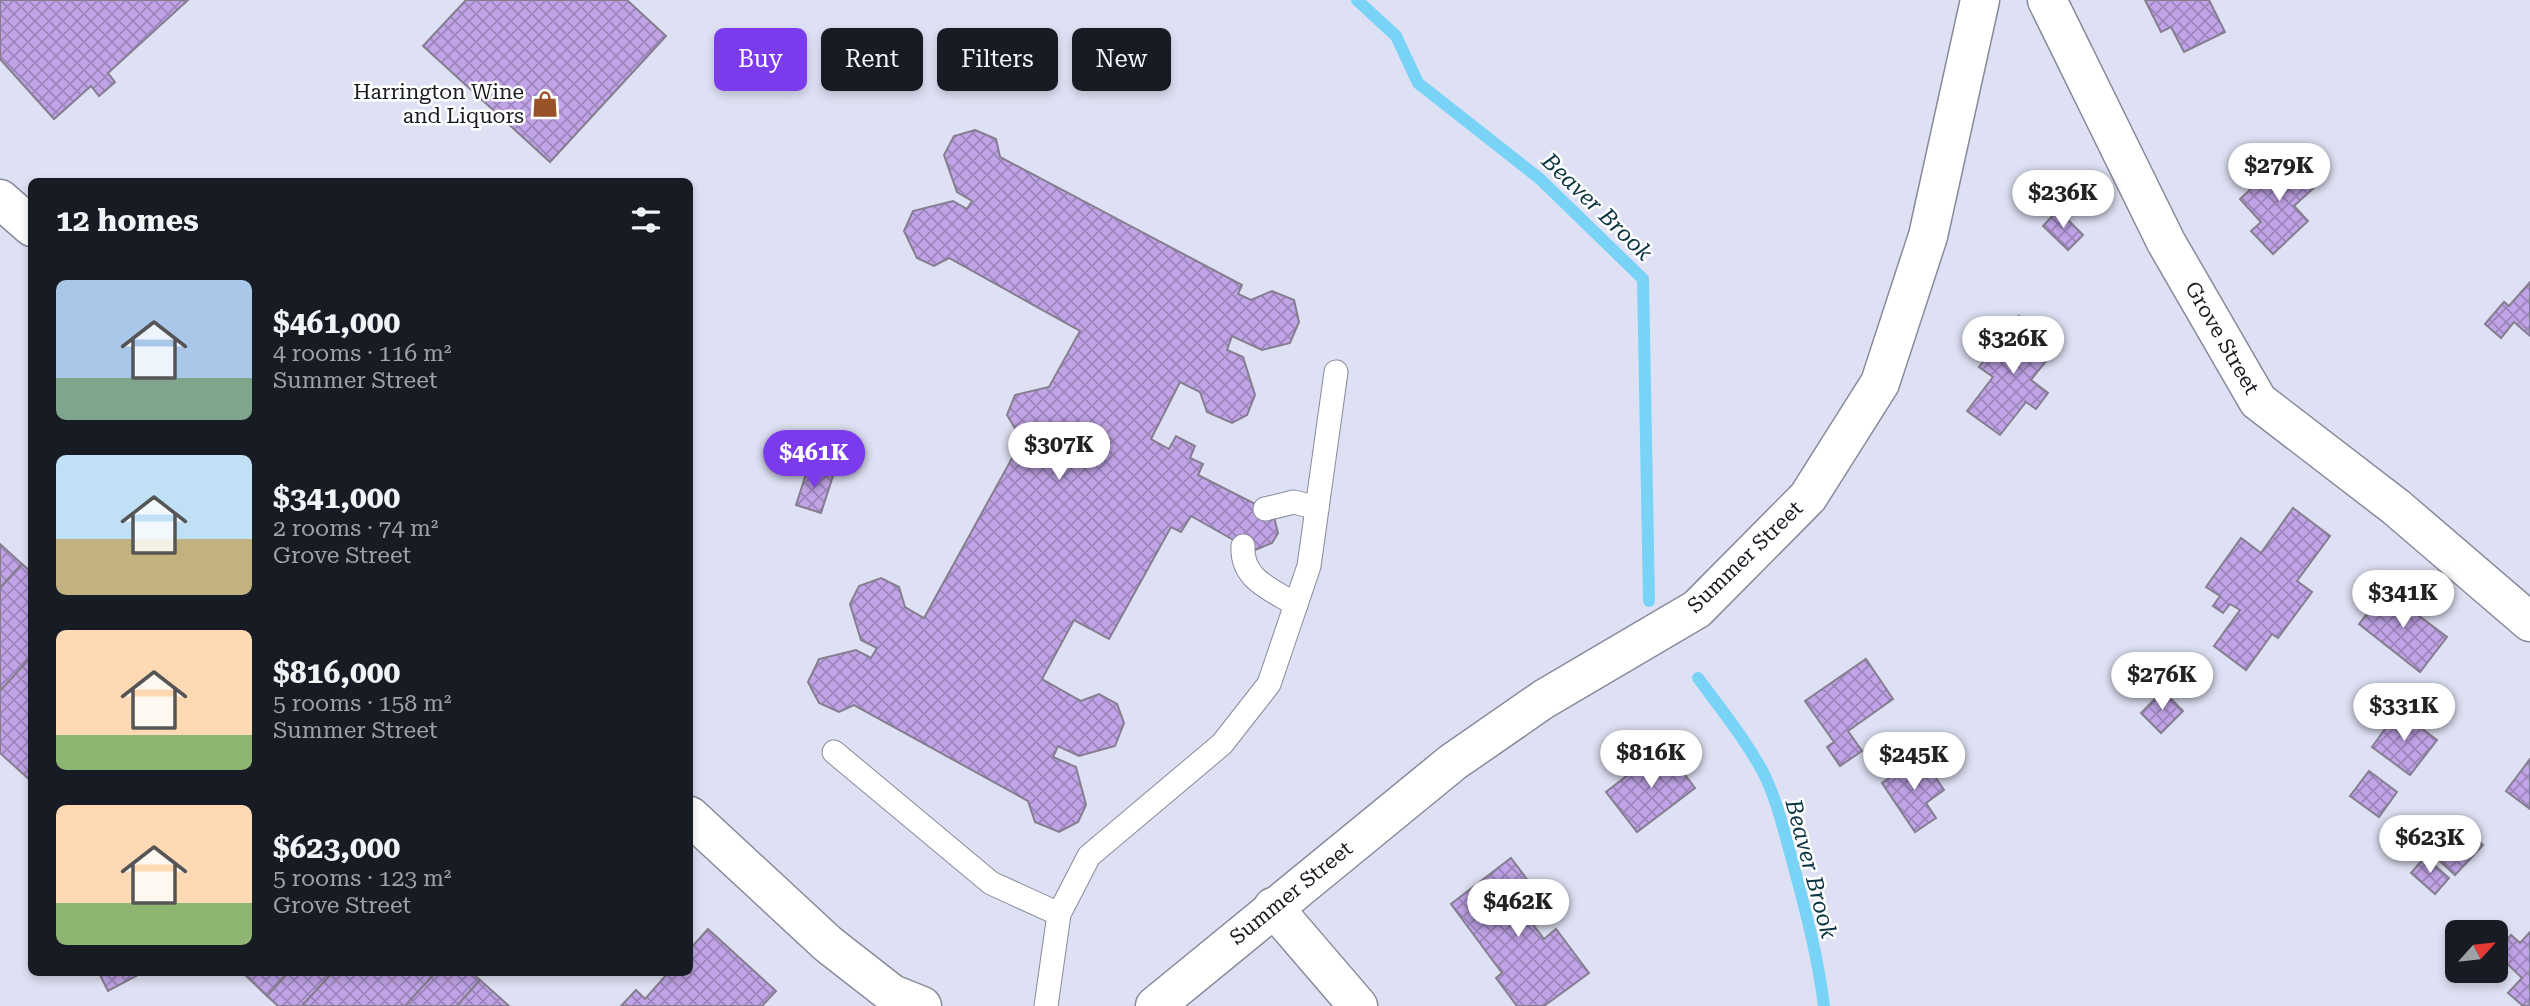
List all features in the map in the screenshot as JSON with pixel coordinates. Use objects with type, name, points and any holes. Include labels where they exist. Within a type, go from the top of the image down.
[{"type":"street","name":"Summer Street","points":[[1155,1006],[1453,762],[1544,699],[1697,609],[1808,497],[1880,383],[1928,236],[1980,0]]},
{"type":"street","name":"Grove Street","points":[[2047,0],[2166,242],[2258,401],[2396,507],[2530,622]]},
{"type":"street","points":[[0,199],[28,224]]},
{"type":"street","points":[[693,819],[828,944],[892,994],[922,1006]]},
{"type":"street","points":[[1273,907],[1358,1006]]},
{"type":"lane","points":[[1046,1006],[1059,914],[1089,856],[1222,744],[1269,684],[1309,566],[1336,372]]},
{"type":"lane","points":[[1265,509],[1294,502],[1317,508]]},
{"type":"lane","points":[[1244,546],[1242,559],[1252,577],[1296,605]]},
{"type":"lane","points":[[834,752],[991,883],[1059,914]]},
{"type":"building","points":[[0,0],[188,0],[108,73],[115,82],[99,96],[91,86],[54,119],[0,59]]},
{"type":"building","name":"Harrington Wine and Liquors","points":[[466,0],[627,0],[666,36],[550,162],[423,46]]},
{"type":"building","points":[[2145,0],[2209,0],[2225,32],[2184,52],[2171,27],[2161,32]]},
{"type":"building","points":[[975,130],[996,139],[1000,157],[1242,285],[1238,294],[1251,300],[1272,291],[1294,300],[1299,322],[1290,343],[1262,350],[1232,336],[1227,350],[1243,357],[1255,395],[1247,415],[1232,423],[1207,412],[1200,392],[1180,382],[1151,439],[1169,449],[1176,436],[1195,446],[1190,458],[1203,464],[1198,475],[1273,513],[1278,533],[1272,543],[1253,551],[1191,516],[1181,532],[1171,527],[1109,639],[1074,620],[1042,679],[1081,701],[1099,694],[1117,704],[1124,723],[1115,746],[1079,756],[1058,746],[1053,757],[1076,767],[1086,805],[1078,822],[1059,832],[1035,822],[1028,801],[854,705],[839,712],[819,703],[808,682],[819,659],[856,650],[871,658],[877,648],[861,640],[850,604],[859,586],[881,578],[899,587],[905,607],[924,618],[1022,440],[1007,415],[1015,395],[1049,387],[1080,331],[949,258],[934,266],[917,258],[904,231],[913,211],[953,201],[967,209],[972,201],[957,192],[944,155],[954,136]]},
{"type":"building","points":[[2289,153],[2318,184],[2294,206],[2308,221],[2273,254],[2251,231],[2261,222],[2240,199]]},
{"type":"building","points":[[2058,210],[2083,235],[2068,250],[2043,226]]},
{"type":"building","points":[[2530,282],[2530,336],[2514,322],[2501,338],[2485,324],[2504,302],[2509,306]]},
{"type":"building","points":[[2019,316],[2058,346],[2031,380],[2048,393],[2036,409],[2026,402],[2000,435],[1967,411],[1993,377],[1979,367]]},
{"type":"building","points":[[808,468],[833,476],[821,513],[796,505]]},
{"type":"building","points":[[2293,508],[2330,536],[2297,581],[2312,592],[2278,638],[2272,634],[2246,670],[2214,646],[2240,610],[2230,604],[2223,613],[2213,606],[2220,596],[2206,587],[2241,538],[2261,553]]},
{"type":"building","points":[[0,544],[22,564],[0,588]]},
{"type":"building","points":[[22,564],[28,569],[28,660],[0,691],[0,588]]},
{"type":"building","points":[[2386,590],[2401,602],[2408,594],[2420,603],[2414,612],[2447,637],[2420,672],[2359,624]]},
{"type":"building","points":[[1866,659],[1893,699],[1848,731],[1862,751],[1840,766],[1827,747],[1834,742],[1805,701]]},
{"type":"building","points":[[28,660],[28,778],[0,753],[0,691]]},
{"type":"building","points":[[2163,691],[2183,711],[2161,733],[2141,713]]},
{"type":"building","points":[[2398,711],[2437,740],[2410,775],[2372,747]]},
{"type":"building","points":[[1664,747],[1695,788],[1637,832],[1606,792]]},
{"type":"building","points":[[1921,756],[1944,790],[1926,803],[1936,818],[1915,832],[1882,783]]},
{"type":"building","points":[[2530,759],[2530,809],[2506,791]]},
{"type":"building","points":[[2369,771],[2397,792],[2379,817],[2350,796]]},
{"type":"building","points":[[2455,820],[2483,845],[2455,875],[2428,850]]},
{"type":"building","points":[[2425,857],[2449,878],[2435,894],[2411,873]]},
{"type":"building","points":[[1511,858],[1535,890],[1517,903],[1544,939],[1556,929],[1589,973],[1544,1006],[1517,1006],[1496,978],[1502,973],[1451,904]]},
{"type":"building","points":[[708,929],[776,991],[762,1006],[621,1006],[636,990],[645,999],[665,976],[693,976],[693,946]]},
{"type":"building","points":[[2530,932],[2530,1006],[2523,1006],[2508,993],[2522,978],[2508,965],[2508,939],[2511,935],[2520,943]]},
{"type":"building","points":[[100,976],[136,976],[108,991]]},
{"type":"building","points":[[246,976],[285,976],[267,996]]},
{"type":"building","points":[[285,976],[329,976],[302,1006],[278,1006],[267,996]]},
{"type":"building","points":[[329,976],[432,976],[405,1006],[302,1006]]},
{"type":"building","points":[[432,976],[475,976],[480,980],[457,1006],[405,1006]]},
{"type":"building","points":[[480,980],[509,1006],[457,1006]]},
{"type":"waterway","name":"Beaver Brook","points":[[1357,0],[1396,36],[1418,83],[1540,179],[1643,279],[1649,601]]},
{"type":"waterway","name":"Beaver Brook","points":[[1698,678],[1749,749],[1773,795],[1806,914],[1824,1006]]},
{"type":"place","name":"Harrington Wine and Liquors","points":[[545,104]]}]
